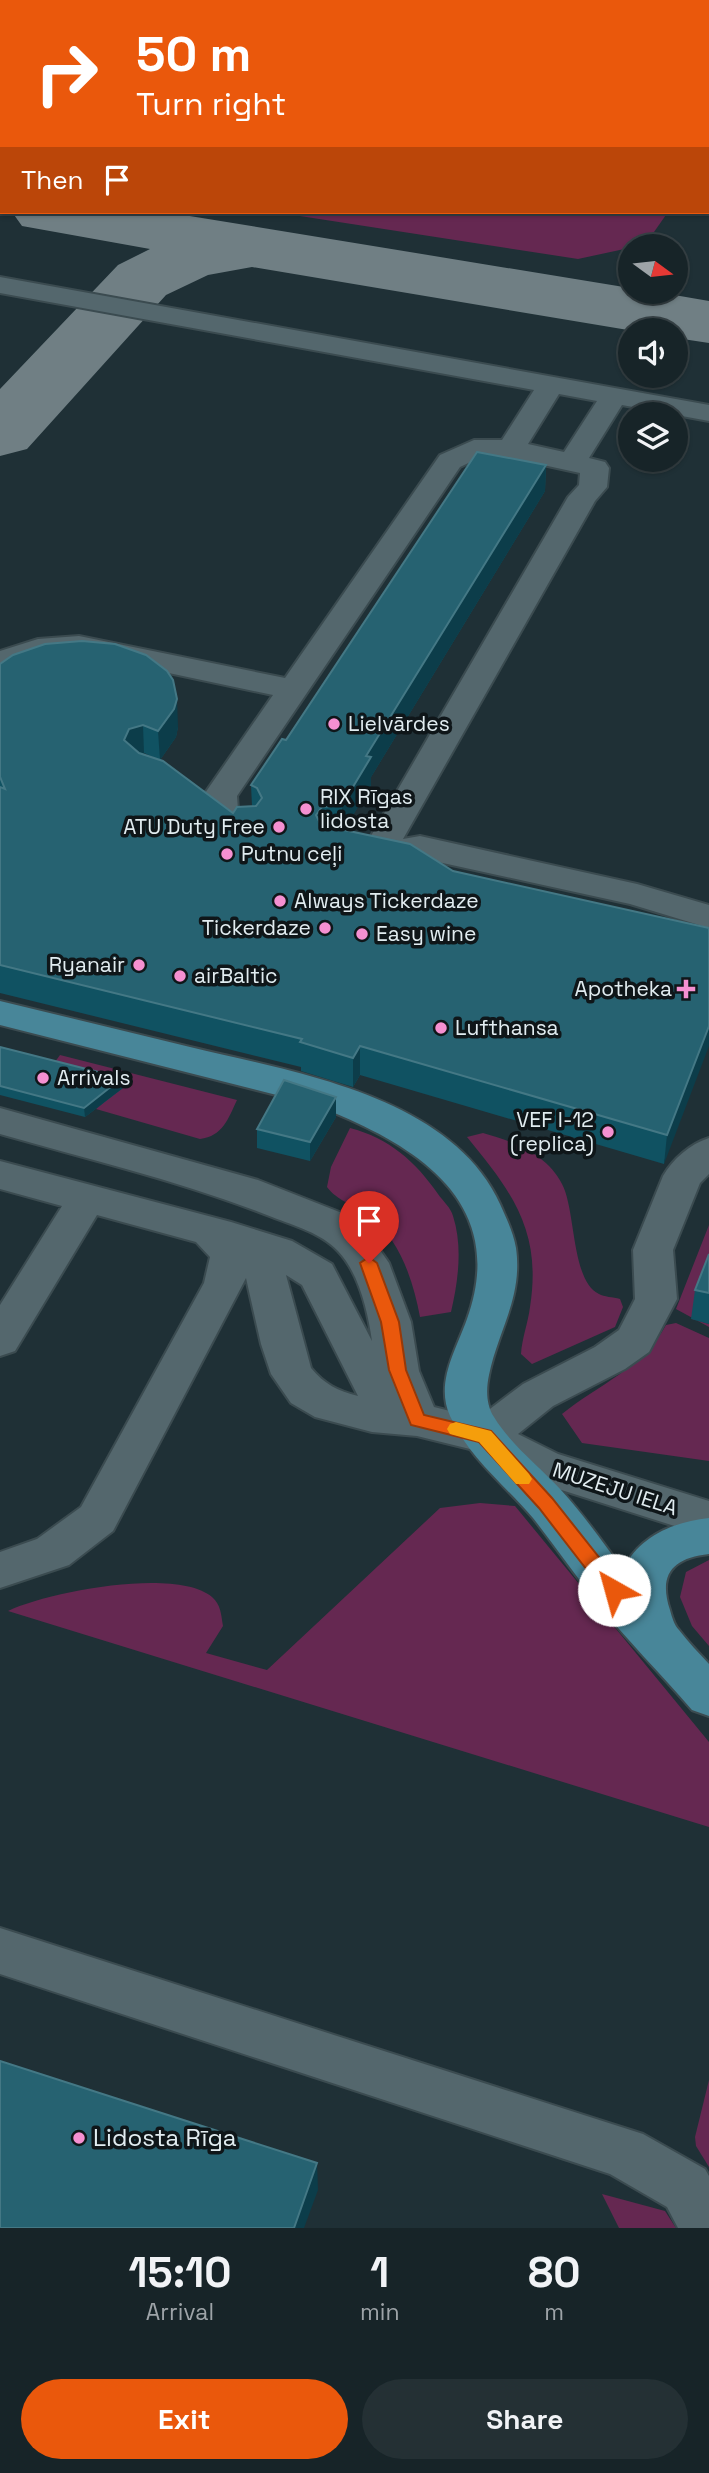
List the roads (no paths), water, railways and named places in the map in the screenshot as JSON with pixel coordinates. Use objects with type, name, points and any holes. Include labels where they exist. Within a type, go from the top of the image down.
[{"type":"main road","points":[[0,1013],[303,1088],[382,1116],[421,1138],[458,1171],[486,1206],[495,1240],[498,1272],[489,1319],[472,1358],[466,1381],[470,1411],[485,1436],[545,1503],[614,1590],[709,1696]]},
{"type":"main road","points":[[655,1636],[641,1588],[649,1566],[670,1546],[709,1536]]},
{"type":"street","points":[[0,285],[709,413]]},
{"type":"street","points":[[511,449],[551,384]]},
{"type":"street","points":[[572,462],[613,397]]},
{"type":"street","points":[[244,825],[224,816],[219,806],[220,796],[450,461],[474,449],[511,449],[595,468],[593,487],[583,497],[377,853]]},
{"type":"street","points":[[450,461],[563,480],[583,497]]},
{"type":"street","points":[[0,663],[21,651],[51,645],[79,645],[292,689]]},
{"type":"street","points":[[187,781],[224,790]]},
{"type":"street","points":[[335,845],[377,853],[420,847],[637,895],[709,917]]},
{"type":"street","points":[[0,1121],[244,1190],[328,1223],[352,1240],[369,1263],[390,1322],[398,1370],[417,1420]]},
{"type":"street","points":[[485,1436],[538,1395],[610,1358],[634,1340],[656,1299],[653,1250],[683,1176],[709,1152]]},
{"type":"street","points":[[0,1175],[278,1251],[318,1275],[374,1386],[417,1420]]},
{"type":"street","points":[[0,1340],[87,1198]]},
{"type":"street","points":[[0,1570],[32,1563],[74,1541],[97,1519],[225,1283],[230,1257],[222,1244],[220,1233]]},
{"type":"street","name":"MUZEJU IELA","points":[[220,1233],[259,1260],[267,1278],[282,1344],[292,1374],[306,1392],[330,1405],[372,1416],[417,1420],[485,1436],[543,1467],[709,1519]]},
{"type":"street","points":[[0,1951],[624,2152],[687,2188],[708,2228]]},
{"type":"place","name":"Lielvārdes","points":[[334,724]]},
{"type":"place","name":"RIX Rīgas lidosta","points":[[306,809]]},
{"type":"place","name":"ATU Duty Free","points":[[279,827]]},
{"type":"place","name":"Putnu ceļi","points":[[227,854]]},
{"type":"place","name":"Always Tickerdaze","points":[[280,901]]},
{"type":"place","name":"Tickerdaze","points":[[325,928]]},
{"type":"place","name":"Easy wine","points":[[362,934]]},
{"type":"place","name":"Ryanair","points":[[139,965]]},
{"type":"place","name":"airBaltic","points":[[180,976]]},
{"type":"place","name":"Apotheka","points":[[686,989]]},
{"type":"place","name":"Lufthansa","points":[[441,1028]]},
{"type":"place","name":"Arrivals","points":[[43,1078]]},
{"type":"place","name":"VEF I-12 (replica)","points":[[608,1132]]},
{"type":"place","name":"Lidosta Rīga","points":[[79,2138]]}]
